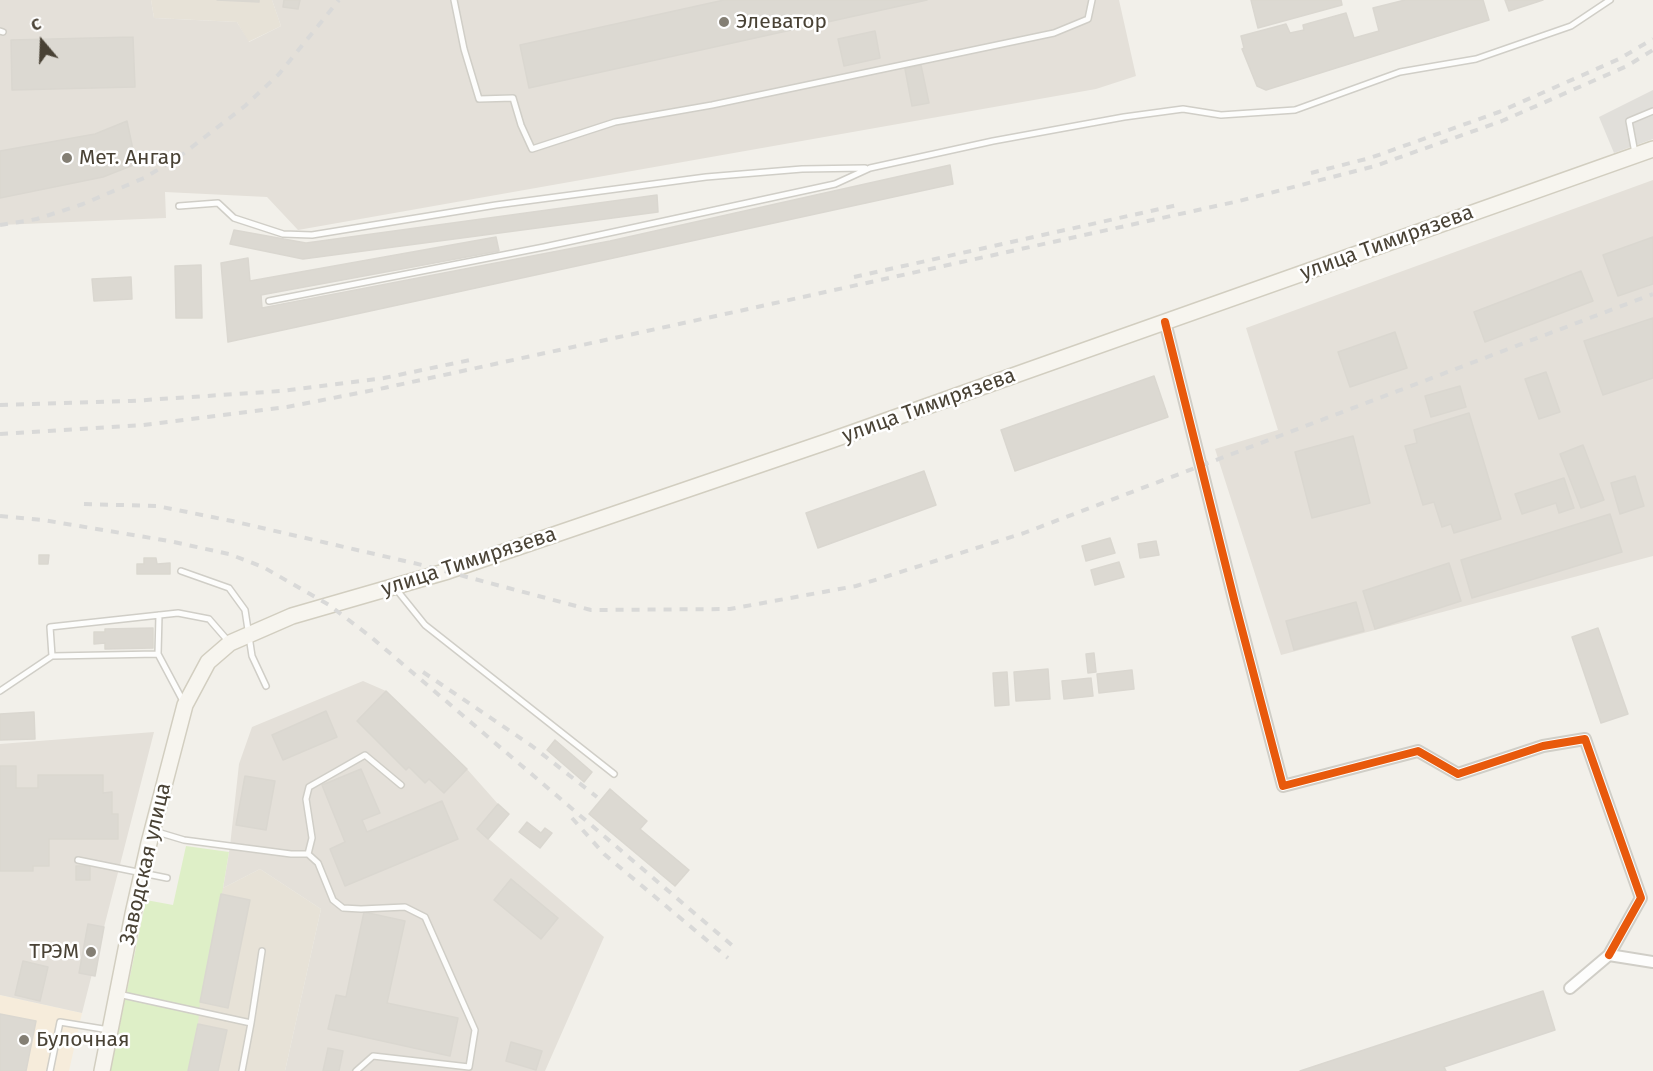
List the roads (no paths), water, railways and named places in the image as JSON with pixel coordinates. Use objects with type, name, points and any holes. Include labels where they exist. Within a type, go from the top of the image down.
[{"type":"main road","name":"улица Тимирязева","points":[[208,662],[230,643],[292,616],[448,571],[818,445],[1653,149]]},
{"type":"main road","name":"Заводская улица","points":[[102,1071],[152,831],[185,705],[208,662]]},
{"type":"street","points":[[1166,322],[1283,786],[1418,751],[1458,774],[1544,746],[1585,739],[1641,898],[1609,955],[1570,988]]},
{"type":"street","points":[[1609,955],[1653,962]]},
{"type":"lane","points":[[454,0],[464,49],[479,99],[513,98],[521,125],[532,149],[615,122],[711,105],[1054,33],[1088,19],[1092,0]]},
{"type":"lane","points":[[179,206],[218,204],[234,218],[283,234],[312,235],[496,205],[706,177],[870,168],[993,141],[1124,117],[1183,109],[1221,115],[1295,110],[1400,72],[1476,59],[1571,27],[1610,0]]},
{"type":"lane","points":[[1636,155],[1629,121],[1653,111]]},
{"type":"lane","points":[[269,301],[544,248],[835,184],[870,168]]},
{"type":"lane","points":[[180,571],[229,588],[245,610],[252,656],[266,686]]},
{"type":"lane","points":[[394,586],[425,625],[614,774]]},
{"type":"lane","points":[[52,656],[50,627],[178,613],[208,619],[230,643]]},
{"type":"lane","points":[[159,615],[158,654],[185,705]]},
{"type":"lane","points":[[0,691],[52,656],[158,654]]},
{"type":"lane","points":[[308,854],[312,838],[306,799],[309,787],[365,755],[401,785]]},
{"type":"lane","points":[[152,831],[184,840],[291,854],[308,854],[318,863],[333,900],[343,908],[405,907],[425,917],[475,1030],[469,1067],[373,1056],[356,1071]]},
{"type":"lane","points":[[78,860],[166,878]]},
{"type":"lane","points":[[242,1071],[262,951]]},
{"type":"lane","points":[[117,994],[251,1023]]},
{"type":"lane","points":[[50,1071],[60,1022],[110,1030]]},
{"type":"railway","points":[[0,225],[37,219],[83,204],[144,178],[179,157],[245,106],[279,74],[339,0]]},
{"type":"railway","points":[[1311,173],[1370,158],[1499,112],[1619,59],[1653,39]]},
{"type":"railway","points":[[0,434],[143,425],[287,407],[384,388],[1239,201],[1375,166],[1502,121],[1627,66],[1653,50]]},
{"type":"railway","points":[[854,277],[1182,204]]},
{"type":"railway","points":[[84,504],[157,506],[232,521],[422,565],[591,610],[730,609],[856,586],[1024,533],[1653,294]]},
{"type":"railway","points":[[0,405],[131,401],[281,391],[384,378],[470,360]]},
{"type":"railway","points":[[0,516],[43,520],[169,541],[229,554],[263,567],[329,605],[371,637],[734,947]]},
{"type":"railway","points":[[423,672],[532,746],[597,797]]},
{"type":"railway","points":[[572,818],[604,854],[728,958]]},
{"type":"place","name":"Элеватор","points":[[724,22]]},
{"type":"place","name":"Мет. Ангар","points":[[67,158]]},
{"type":"place","name":"ТРЭМ","points":[[91,952]]},
{"type":"place","name":"Булочная","points":[[24,1040]]}]
